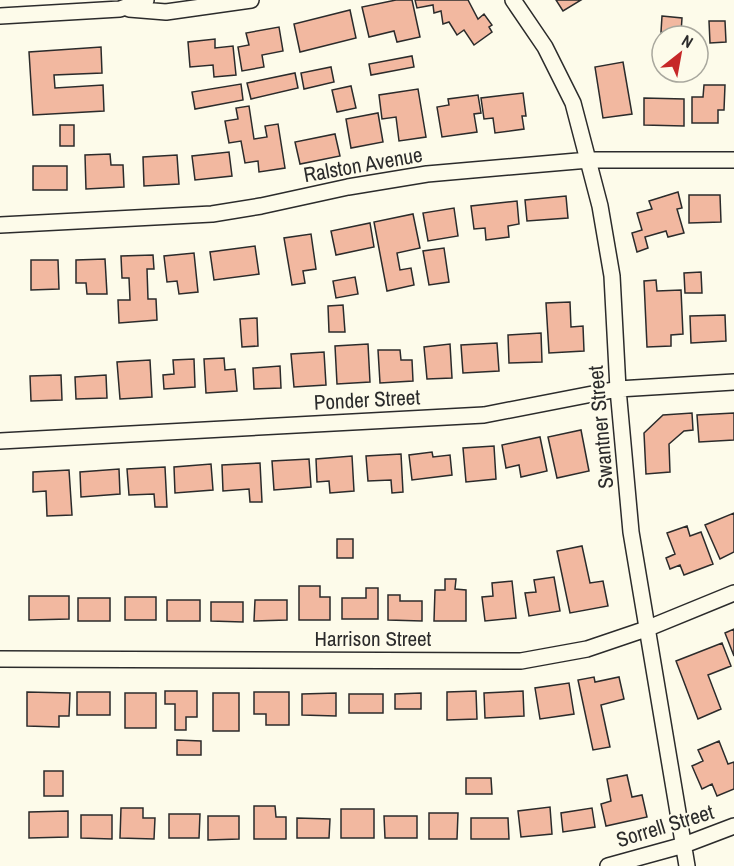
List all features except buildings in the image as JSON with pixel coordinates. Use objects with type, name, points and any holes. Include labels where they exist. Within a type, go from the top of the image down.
[{"type":"street","points":[[120,9],[146,0]]},
{"type":"street","points":[[0,16],[120,9],[166,12],[251,0]]},
{"type":"street","name":"Swantner Street","points":[[513,0],[545,47],[573,103],[589,160],[612,276],[618,389],[631,532],[687,866]]},
{"type":"street","name":"Ralston Avenue","points":[[0,225],[212,214],[427,174],[589,160],[734,160]]},
{"type":"street","name":"Ponder Street","points":[[0,441],[484,415],[618,389],[734,382]]},
{"type":"street","name":"Harrison Street","points":[[0,659],[521,661],[587,649],[646,629],[734,593]]},
{"type":"street","name":"Sorrell Street","points":[[608,866],[684,845],[734,826]]}]
